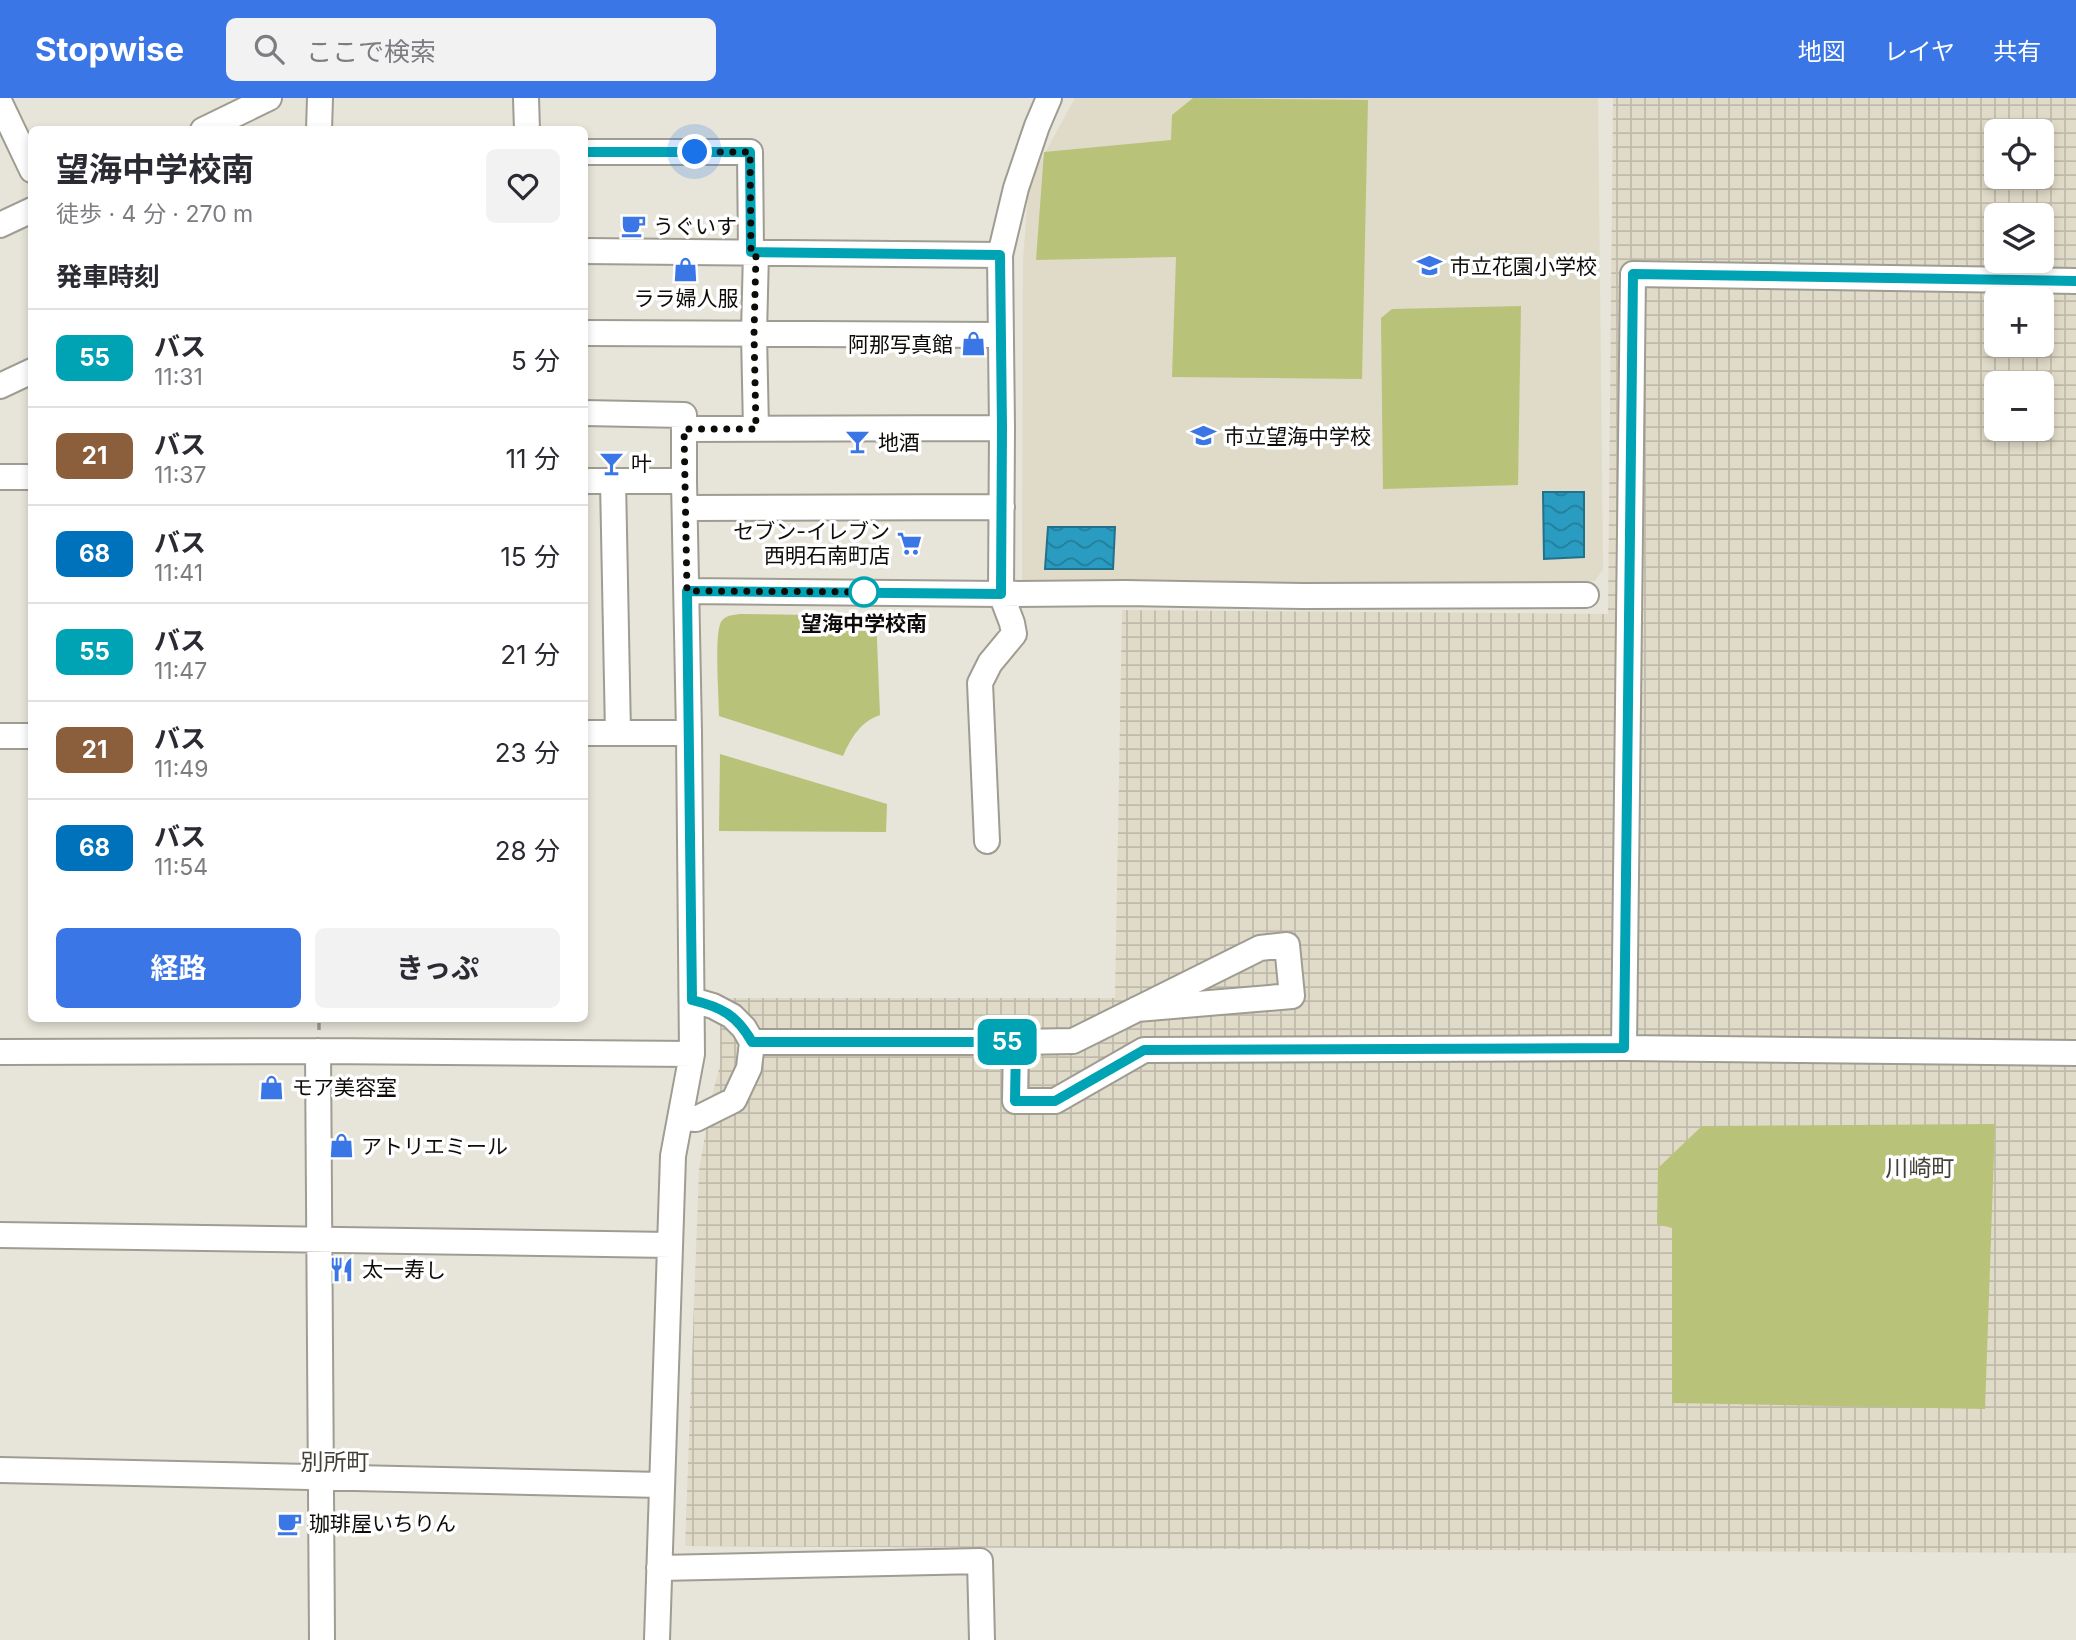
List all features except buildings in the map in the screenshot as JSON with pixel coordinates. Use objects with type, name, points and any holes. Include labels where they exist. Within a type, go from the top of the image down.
[{"type":"street","points":[[210,126],[270,98]]},
{"type":"street","points":[[319,126],[320,98]]},
{"type":"street","points":[[526,98],[527,126]]},
{"type":"street","points":[[987,841],[980,683],[990,663],[1014,634],[1001,594],[1000,255],[1016,188],[1049,98]]},
{"type":"street","points":[[0,103],[28,162]]},
{"type":"street","points":[[588,152],[750,152],[756,429]]},
{"type":"street","points":[[0,225],[28,212]]},
{"type":"street","points":[[588,251],[1000,255]]},
{"type":"street","points":[[1624,1048],[1633,274],[2076,281]]},
{"type":"street","points":[[588,333],[1001,335]]},
{"type":"street","points":[[0,386],[28,373]]},
{"type":"street","points":[[588,412],[684,415],[692,1054],[673,1156],[657,1640]]},
{"type":"street","points":[[684,429],[1002,428]]},
{"type":"street","points":[[0,477],[28,477]]},
{"type":"street","points":[[588,481],[684,481]]},
{"type":"street","points":[[613,481],[618,733]]},
{"type":"street","points":[[685,509],[1002,507]]},
{"type":"street","points":[[687,591],[1304,596],[1586,595]]},
{"type":"street","points":[[588,733],[690,733]]},
{"type":"street","points":[[0,736],[28,736]]},
{"type":"street","points":[[752,1042],[1073,1041],[1137,1009],[1260,948],[1287,945],[1292,996],[1137,1009]]},
{"type":"street","points":[[680,1118],[696,1119],[734,1100],[749,1068],[752,1042],[744,1028],[732,1016],[713,1006],[692,1000]]},
{"type":"street","points":[[1016,1042],[1015,1101],[1055,1101],[1144,1050],[1624,1048],[2076,1054]]},
{"type":"street","points":[[318,1051],[322,1640]]},
{"type":"street","points":[[0,1052],[692,1054]]},
{"type":"street","points":[[0,1235],[670,1245]]},
{"type":"street","points":[[0,1470],[661,1485]]},
{"type":"street","points":[[659,1568],[981,1561],[982,1640]]},
{"type":"shaded area","points":[[1075,98],[1598,98],[1603,569],[1595,581],[1361,585],[1022,584],[1023,260],[1029,182]]},
{"type":"shaded area","points":[[1613,98],[2076,98],[2076,1553],[685,1546],[699,1170],[720,1065],[720,998],[1115,998],[1122,610],[1608,614]]},
{"type":"green space","points":[[1193,98],[1368,100],[1362,379],[1172,377],[1176,257],[1036,260],[1044,152],[1171,140],[1172,115]]},
{"type":"green space","points":[[1521,306],[1518,485],[1383,489],[1381,318],[1392,309]]},
{"type":"green space","points":[[741,614],[876,616],[880,715],[857,731],[843,756],[719,716],[719,629],[725,618]]},
{"type":"green space","points":[[720,754],[887,804],[886,832],[719,831]]},
{"type":"green space","points":[[1995,1124],[1985,1409],[1672,1403],[1672,1228],[1657,1224],[1658,1168],[1702,1126]]},
{"type":"water","points":[[1543,492],[1584,492],[1584,557],[1544,559]]},
{"type":"water","points":[[1048,527],[1115,527],[1113,569],[1045,569]]},
{"type":"bus line","name":"55","points":[[588,152],[750,152],[751,252],[1000,255],[1001,594],[687,591],[692,1000],[713,1006],[732,1016],[744,1028],[752,1042],[1016,1042],[1015,1101],[1055,1101],[1144,1050],[1624,1048],[1633,274],[2076,281]]},
{"type":"place","name":"うぐいす","points":[[633,226]]},
{"type":"place","name":"市立花園小学校","points":[[1430,266]]},
{"type":"place","name":"ララ婦人服","points":[[686,269]]},
{"type":"place","name":"阿那写真館","points":[[973,344]]},
{"type":"place","name":"市立望海中学校","points":[[1204,436]]},
{"type":"place","name":"地酒","points":[[858,442]]},
{"type":"place","name":"叶","points":[[611,463]]},
{"type":"place","name":"セブン-イレブン 西明石南町店","points":[[910,543]]},
{"type":"place","name":"望海中学校南","points":[[864,592]]},
{"type":"place","name":"モア美容室","points":[[272,1087]]},
{"type":"place","name":"アトリエミール","points":[[341,1146]]},
{"type":"place","name":"太一寿し","points":[[342,1269]]},
{"type":"place","name":"珈琲屋いちりん","points":[[289,1523]]},
{"type":"district","name":"川崎町","points":[[1920,1168]]},
{"type":"district","name":"別所町","points":[[335,1462]]},
{"type":"route","points":[[695,152],[750,152],[751,252],[756,253],[756,429],[684,429],[687,591],[870,592],[864,592]]}]
